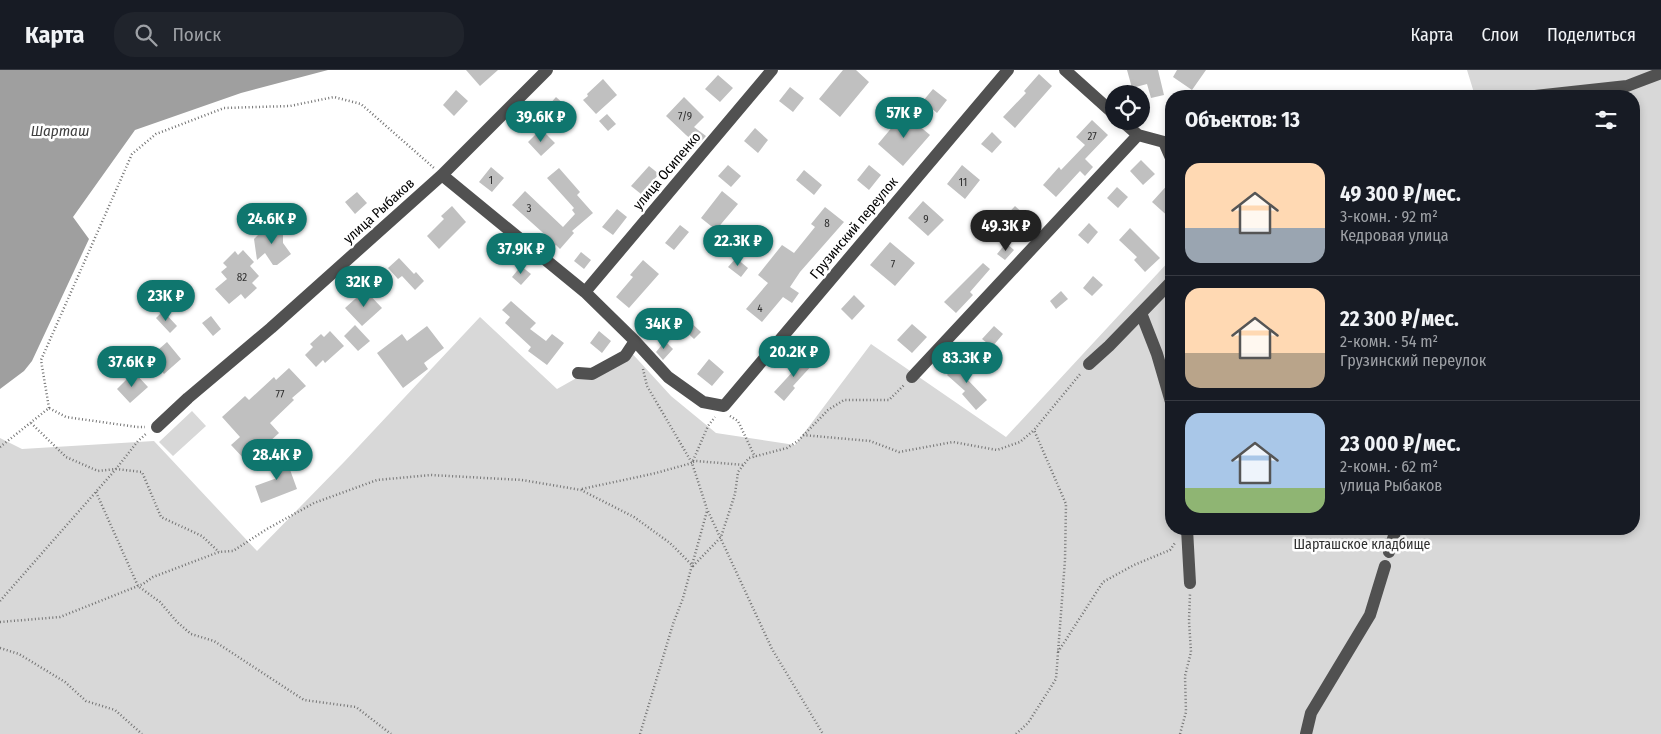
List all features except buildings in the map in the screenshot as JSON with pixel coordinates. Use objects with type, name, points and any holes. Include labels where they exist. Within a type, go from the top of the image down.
[{"type":"street","name":"улица Рыбаков","points":[[157,426],[271,328],[442,175],[547,70]]},
{"type":"street","name":"улица Осипенко","points":[[585,292],[772,70]]},
{"type":"street","name":"Грузинский переулок","points":[[724,406],[1008,70]]},
{"type":"street","points":[[1065,70],[1105,106]]},
{"type":"street","points":[[1594,90],[1628,86],[1661,73]]},
{"type":"street","points":[[1132,130],[1138,135],[1165,141]]},
{"type":"street","points":[[912,377],[1138,135]]},
{"type":"street","points":[[442,175],[585,292],[635,341],[668,377],[703,402],[724,406]]},
{"type":"street","points":[[1089,364],[1165,288]]},
{"type":"street","points":[[1141,313],[1157,354],[1165,381]]},
{"type":"street","points":[[578,373],[592,374],[625,356],[635,341]]},
{"type":"street","points":[[1183,535],[1190,583]]},
{"type":"street","points":[[1389,552],[1394,535]]},
{"type":"street","points":[[1306,734],[1311,713],[1370,615],[1385,566]]},
{"type":"path","points":[[49,408],[41,360],[132,154],[156,134],[224,108],[290,106],[334,97],[361,104],[442,175]]},
{"type":"path","points":[[803,434],[870,441],[898,452],[953,442],[997,450],[1020,442],[1034,430],[1089,364]]},
{"type":"path","points":[[642,368],[647,386],[692,463],[707,509],[772,649],[823,734]]},
{"type":"path","points":[[693,566],[721,537],[736,494],[738,472],[749,458],[787,448],[798,441],[828,410],[844,400],[888,400],[912,377]]},
{"type":"path","points":[[692,463],[708,426],[724,406],[730,416],[738,421],[755,457]]},
{"type":"path","points":[[0,447],[49,408]]},
{"type":"path","points":[[49,408],[66,417],[137,427],[157,426]]},
{"type":"path","points":[[31,423],[66,457],[98,472],[116,470],[142,472],[161,517],[202,536],[219,552]]},
{"type":"path","points":[[1016,734],[1028,723],[1056,678],[1066,560],[1066,504],[1034,430]]},
{"type":"path","points":[[0,601],[116,470],[138,441]]},
{"type":"path","points":[[581,490],[656,473],[696,461],[744,465]]},
{"type":"path","points":[[0,622],[60,617],[219,552],[233,551],[314,503],[378,480],[440,476],[522,480],[581,490],[634,517],[670,543],[693,566]]},
{"type":"path","points":[[96,492],[138,586],[160,602],[191,634],[214,642],[304,700],[356,707],[391,734]]},
{"type":"path","points":[[640,734],[673,624],[693,566],[707,509]]},
{"type":"path","points":[[1058,653],[1103,582],[1134,565],[1170,550],[1181,535]]},
{"type":"path","points":[[1180,734],[1186,712],[1185,676],[1191,652],[1189,621],[1190,583]]},
{"type":"path","points":[[0,648],[19,654],[65,682],[86,701],[115,710],[142,734]]},
{"type":"green space","name":"Шарташское кладбище","points":[[1467,70],[1661,70],[1661,734],[0,734],[0,438],[22,449],[154,441],[257,551],[344,462],[480,317],[557,389],[628,349],[671,396],[716,433],[795,445],[871,344],[1006,437],[1165,265],[1165,535],[1640,535],[1640,90],[1473,90]]},
{"type":"green space","points":[[192,411],[206,426],[173,456],[159,442]]},
{"type":"water","name":"Шарташ","points":[[0,70],[328,70],[241,93],[135,130],[73,217],[89,239],[32,361],[24,371],[0,389]]}]
